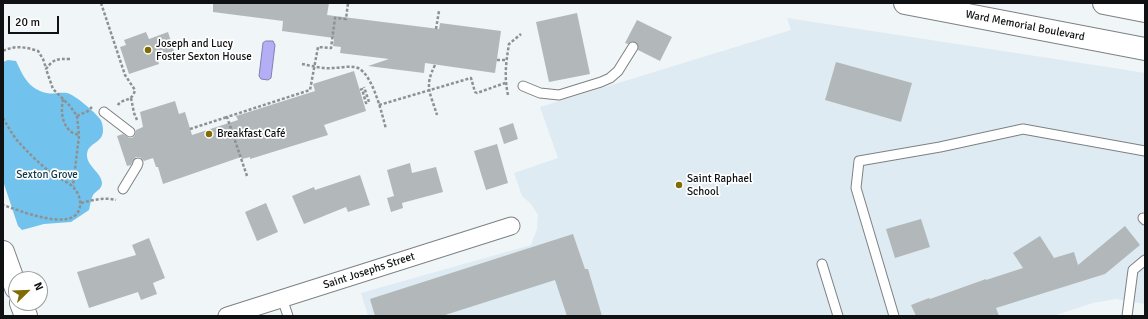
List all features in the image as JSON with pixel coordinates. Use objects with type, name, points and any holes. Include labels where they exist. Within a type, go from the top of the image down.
[{"type":"main road","name":"Ward Memorial Boulevard","points":[[905,3],[1145,49]]},
{"type":"main road","points":[[1104,3],[1145,11]]},
{"type":"main road","points":[[3,252],[10,271]]},
{"type":"street","name":"Saint Josephs Street","points":[[227,316],[511,226]]},
{"type":"lane","points":[[523,86],[540,93],[559,94],[601,82],[610,78],[618,71],[633,47]]},
{"type":"lane","points":[[107,114],[130,132]]},
{"type":"lane","points":[[894,316],[856,188],[859,161],[940,147],[1023,129],[1145,151]]},
{"type":"lane","points":[[123,189],[138,163]]},
{"type":"lane","points":[[1127,316],[1133,270],[1145,260]]},
{"type":"lane","points":[[822,264],[838,316]]},
{"type":"lane","points":[[282,298],[288,316]]},
{"type":"path","points":[[101,3],[125,75],[135,90],[134,95],[131,98],[119,103],[107,114]]},
{"type":"path","points":[[190,129],[310,90],[318,46],[331,48],[335,18],[346,19],[348,3]]},
{"type":"path","points":[[436,29],[438,12]]},
{"type":"path","points":[[508,95],[505,83],[509,44],[521,34]]},
{"type":"path","points":[[3,51],[7,49],[25,47],[38,51],[43,60],[53,89],[77,116],[79,136],[73,186]]},
{"type":"path","points":[[46,68],[56,59],[70,59]]},
{"type":"path","points":[[497,60],[507,60]]},
{"type":"path","points":[[302,64],[333,68],[357,68],[364,73],[371,85],[379,105],[386,129]]},
{"type":"path","points":[[435,65],[428,82],[437,115]]},
{"type":"path","points":[[379,105],[471,78],[475,92],[477,93],[505,83]]},
{"type":"path","points":[[364,87],[369,102],[366,103],[362,89],[360,89],[364,87],[371,85]]},
{"type":"path","points":[[131,98],[134,113],[139,124]]},
{"type":"path","points":[[63,99],[61,111],[63,121],[70,131],[79,136]]},
{"type":"path","points":[[77,116],[88,111],[95,103]]},
{"type":"path","points":[[227,117],[247,176]]},
{"type":"path","points":[[3,118],[16,139],[40,164],[73,186],[81,203],[79,212],[73,217],[59,220],[39,217],[3,205]]},
{"type":"path","points":[[81,203],[109,198],[120,201]]},
{"type":"shaded area","points":[[787,18],[1145,73],[1145,304],[1116,299],[1093,303],[1053,316],[368,316],[361,293],[531,245],[537,229],[538,215],[531,204],[522,196],[514,173],[558,158],[540,107],[791,30]]},
{"type":"shaded area","points":[[266,41],[273,41],[275,45],[271,78],[268,80],[261,79],[259,76],[263,43]]},
{"type":"green space","name":"Sexton Grove","points":[[8,60],[16,61],[25,78],[35,88],[48,93],[70,94],[90,108],[101,121],[103,129],[101,138],[90,147],[87,158],[91,166],[100,176],[102,185],[93,195],[89,210],[71,222],[44,224],[22,230],[18,226],[3,181],[3,62]]},
{"type":"building","points":[[213,3],[329,3],[327,15],[439,29],[440,23],[501,31],[495,73],[425,63],[424,73],[368,66],[389,59],[340,53],[341,47],[333,46],[334,38],[282,31],[283,21],[213,12]]},
{"type":"building","points":[[577,13],[590,74],[549,82],[536,22]]},
{"type":"building","points":[[637,20],[672,37],[660,61],[638,50],[638,45],[636,42],[631,42],[628,44],[625,43]]},
{"type":"building","name":"Joseph and Lucy Foster Sexton House","points":[[146,32],[149,39],[168,32],[175,54],[158,60],[159,64],[129,74],[120,47],[126,45],[124,40]]},
{"type":"building","points":[[836,62],[912,83],[901,122],[825,100]]},
{"type":"building","points":[[354,71],[366,111],[324,125],[328,135],[250,159],[250,157],[242,159],[241,157],[163,184],[158,167],[156,167],[153,158],[144,161],[140,157],[136,157],[131,165],[127,166],[117,136],[123,134],[129,138],[132,138],[135,135],[136,130],[143,127],[140,112],[175,101],[179,114],[185,112],[192,135],[238,120],[236,116],[315,91],[313,84]]},
{"type":"building","points":[[513,123],[518,139],[504,144],[499,128]]},
{"type":"building","points":[[497,144],[508,183],[486,190],[474,151]]},
{"type":"building","points":[[410,163],[412,173],[436,167],[443,192],[402,203],[403,208],[391,212],[387,198],[394,196],[387,170]]},
{"type":"building","points":[[360,175],[370,205],[348,212],[346,207],[304,224],[292,196],[314,187],[315,190]]},
{"type":"building","points":[[266,203],[278,232],[257,241],[245,212]]},
{"type":"building","points":[[921,219],[930,247],[895,258],[886,229]]},
{"type":"building","points":[[1125,226],[1140,245],[1105,274],[996,308],[999,316],[916,316],[911,305],[1023,268],[1013,253],[1040,236],[1054,258],[1074,252],[1078,265]]},
{"type":"building","points":[[573,234],[585,269],[588,269],[602,316],[567,316],[555,280],[442,316],[375,316],[370,299]]},
{"type":"building","points":[[149,238],[165,278],[153,283],[157,294],[141,300],[138,292],[89,308],[77,272],[136,255],[132,245]]},
{"type":"place","name":"Joseph and Lucy Foster Sexton House","points":[[148,50]]},
{"type":"place","name":"Breakfast Café","points":[[209,134]]},
{"type":"place","name":"Saint Raphael School","points":[[679,185]]}]
